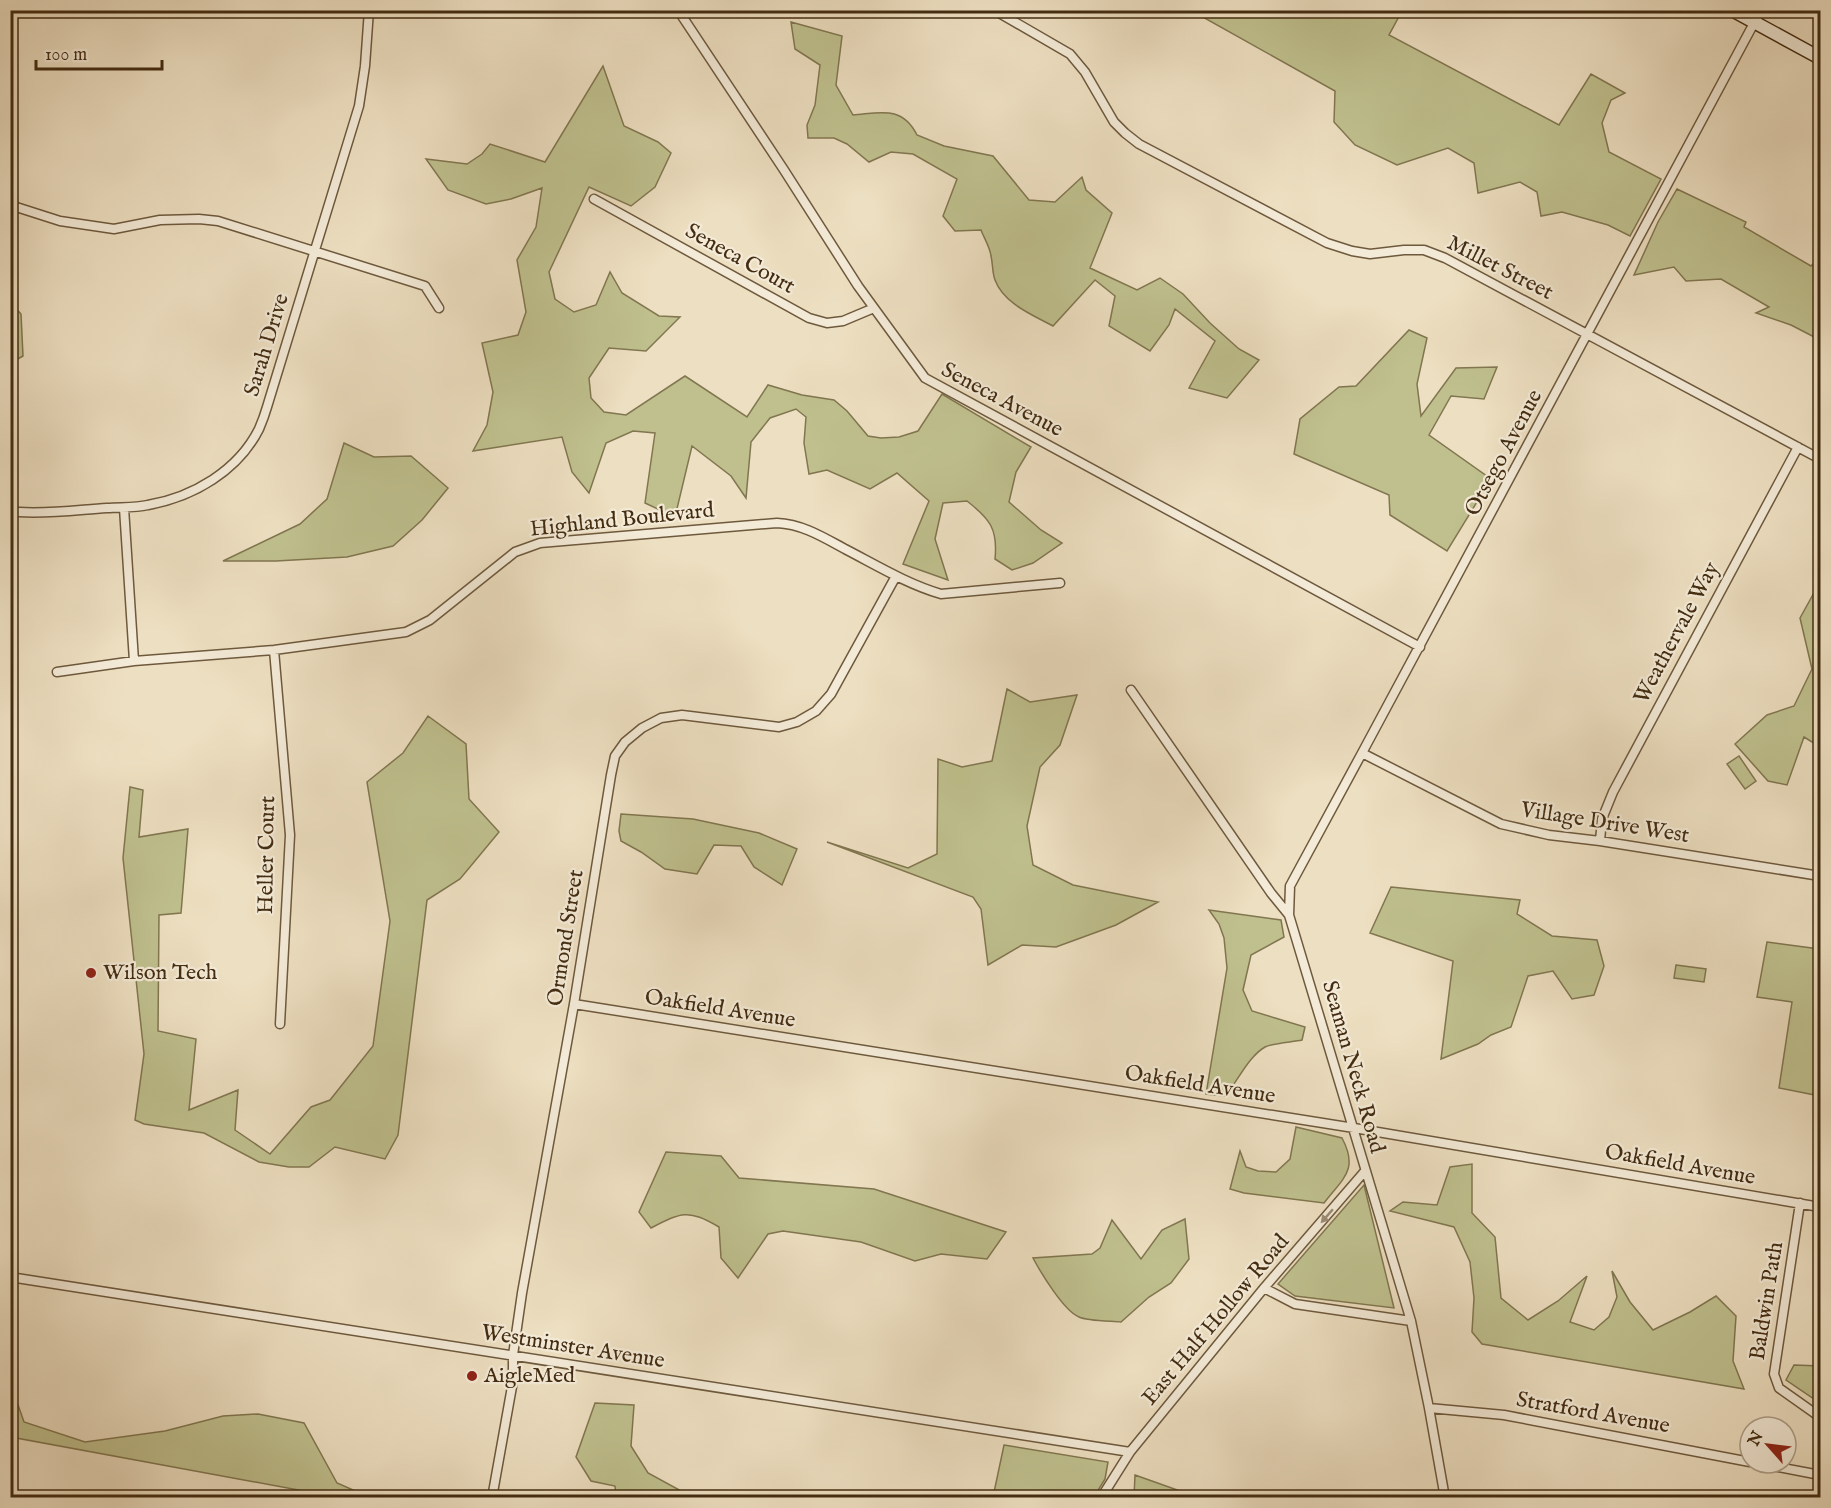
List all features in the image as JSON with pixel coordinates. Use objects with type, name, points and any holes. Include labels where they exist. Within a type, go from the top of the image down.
[{"type":"street","name":"Sarah Drive","points":[[19,512],[46,513],[124,508],[165,502],[208,483],[227,469],[246,449],[259,429],[267,407],[359,106],[365,66],[369,10]]},
{"type":"street","name":"Seneca Avenue","points":[[678,10],[874,308],[925,378],[1420,647]]},
{"type":"street","name":"Millet Street","points":[[994,10],[1070,54],[1085,72],[1114,122],[1139,144],[1327,243],[1370,254],[1424,250],[1472,272],[1821,459]]},
{"type":"street","points":[[1732,10],[1821,58]]},
{"type":"street","name":"Otsego Avenue","points":[[1289,915],[1290,886],[1761,10]]},
{"type":"street","name":"Seneca Court","points":[[594,199],[809,318],[827,323],[843,321],[874,308]]},
{"type":"street","points":[[10,205],[60,221],[114,229],[160,220],[218,221],[424,286],[439,308]]},
{"type":"street","name":"Weathervale Way","points":[[1600,841],[1602,819],[1613,792],[1798,447]]},
{"type":"street","points":[[124,508],[134,661]]},
{"type":"street","name":"Highland Boulevard","points":[[57,672],[134,661],[274,650],[406,632],[430,620],[515,552],[540,543],[777,523],[792,524],[812,531],[896,576],[941,594],[1060,583]]},
{"type":"street","name":"Ormond Street","points":[[492,1497],[513,1381],[513,1355],[615,756],[642,728],[661,718],[681,715],[779,727],[797,722],[816,711],[831,694],[896,576]]},
{"type":"street","name":"Heller Court","points":[[274,650],[290,834],[279,1024]]},
{"type":"street","name":"Seaman Neck Road","points":[[1131,690],[1271,893],[1289,915],[1411,1321],[1445,1497]]},
{"type":"street","name":"Village Drive West","points":[[1362,753],[1501,824],[1549,835],[1821,876]]},
{"type":"street","name":"Oakfield Avenue","points":[[574,1004],[1354,1128],[1821,1207]]},
{"type":"street","name":"East Half Hollow Road","points":[[1101,1497],[1130,1452],[1264,1288],[1365,1171]]},
{"type":"street","name":"Baldwin Path","points":[[1800,1203],[1774,1374],[1779,1388],[1821,1417]]},
{"type":"street","name":"Westminster Avenue","points":[[10,1277],[1130,1452]]},
{"type":"street","points":[[1264,1288],[1295,1304],[1411,1321]]},
{"type":"street","name":"Stratford Avenue","points":[[1429,1408],[1504,1415],[1738,1460]]},
{"type":"street","points":[[1798,1471],[1821,1475]]},
{"type":"green space","points":[[1192,11],[1402,11],[1389,35],[1559,125],[1591,74],[1625,93],[1611,100],[1602,123],[1609,152],[1661,179],[1630,236],[1608,225],[1562,212],[1541,216],[1537,192],[1520,182],[1478,193],[1474,163],[1448,148],[1397,165],[1355,145],[1334,122],[1335,91]]},
{"type":"green space","points":[[791,22],[842,36],[836,85],[853,115],[889,113],[897,115],[911,125],[917,135],[944,146],[993,156],[1029,200],[1055,202],[1082,177],[1086,190],[1112,213],[1090,268],[1137,290],[1160,278],[1183,294],[1239,349],[1259,360],[1227,398],[1189,388],[1215,341],[1175,309],[1169,325],[1150,351],[1109,326],[1115,296],[1095,280],[1053,326],[1020,308],[1005,296],[995,280],[990,253],[981,230],[955,231],[943,216],[957,179],[913,154],[891,152],[869,162],[847,144],[834,138],[808,138],[807,125],[815,105],[820,65],[795,49]]},
{"type":"green space","points":[[603,66],[624,126],[658,142],[671,153],[655,187],[631,206],[589,187],[549,272],[555,299],[574,312],[596,305],[610,272],[622,293],[659,316],[680,317],[646,351],[609,348],[589,378],[591,398],[604,412],[626,415],[685,376],[747,417],[768,385],[802,395],[834,400],[847,411],[868,436],[881,438],[899,437],[918,431],[942,394],[1031,447],[1016,472],[1009,502],[1041,530],[1062,543],[1033,563],[1012,570],[995,559],[994,532],[981,513],[967,501],[943,503],[935,539],[948,580],[903,564],[929,501],[897,473],[870,489],[827,470],[809,474],[804,443],[806,417],[796,409],[770,418],[751,442],[746,498],[731,476],[692,446],[675,517],[645,503],[655,433],[633,431],[606,443],[589,493],[572,472],[562,437],[473,451],[487,425],[493,392],[482,343],[518,335],[526,312],[517,260],[536,227],[542,188],[511,199],[486,204],[448,190],[426,159],[467,164],[482,154],[490,144],[545,162]]},
{"type":"green space","points":[[1677,189],[1746,222],[1744,227],[1811,266],[1817,260],[1820,262],[1820,340],[1791,325],[1756,313],[1769,307],[1721,279],[1686,281],[1674,267],[1634,275],[1658,222]]},
{"type":"green space","points":[[10,302],[21,314],[23,356],[11,363]]},
{"type":"green space","points":[[1409,330],[1427,338],[1417,384],[1421,416],[1456,368],[1497,367],[1484,399],[1451,396],[1429,435],[1491,479],[1447,551],[1390,515],[1389,495],[1294,454],[1300,419],[1339,387],[1356,386]]},
{"type":"green space","points":[[344,443],[374,457],[411,456],[448,488],[422,520],[393,546],[347,557],[223,561],[300,524],[327,499]]},
{"type":"green space","points":[[1820,582],[1820,747],[1804,737],[1787,785],[1768,781],[1735,744],[1767,715],[1794,706],[1812,669],[1800,618]]},
{"type":"green space","points":[[1007,689],[1030,702],[1077,695],[1060,745],[1040,767],[1027,826],[1033,865],[1073,885],[1158,902],[1116,925],[1056,947],[1022,945],[988,965],[981,909],[973,897],[827,842],[908,868],[937,854],[938,759],[962,767],[992,761]]},
{"type":"green space","points":[[428,716],[466,744],[469,799],[499,832],[460,879],[427,900],[398,1135],[385,1159],[335,1147],[309,1167],[289,1167],[259,1162],[204,1133],[144,1124],[135,1120],[144,1054],[123,858],[130,787],[143,790],[139,837],[188,829],[181,913],[159,915],[158,1031],[196,1039],[189,1110],[238,1090],[235,1130],[270,1154],[311,1107],[330,1100],[373,1046],[390,921],[367,782],[403,753]]},
{"type":"green space","points":[[1739,756],[1756,781],[1745,789],[1727,764]]},
{"type":"green space","points":[[621,814],[693,819],[759,833],[797,849],[782,885],[754,867],[741,846],[714,845],[697,874],[665,869],[621,841],[619,831]]},
{"type":"green space","points":[[1391,887],[1520,900],[1517,914],[1552,936],[1597,940],[1604,966],[1594,995],[1572,999],[1553,971],[1528,976],[1511,1027],[1441,1059],[1453,961],[1370,933]]},
{"type":"green space","points":[[1209,910],[1281,920],[1284,937],[1251,955],[1243,990],[1252,1011],[1305,1027],[1302,1040],[1265,1047],[1259,1051],[1225,1096],[1206,1094],[1227,968],[1224,938],[1219,924]]},
{"type":"green space","points":[[1767,942],[1819,949],[1820,1096],[1779,1088],[1792,1002],[1757,997]]},
{"type":"green space","points":[[1676,965],[1706,969],[1704,982],[1674,978]]},
{"type":"green space","points":[[1296,1127],[1342,1138],[1347,1149],[1349,1166],[1343,1180],[1324,1203],[1244,1193],[1230,1189],[1240,1151],[1246,1167],[1258,1171],[1276,1172],[1290,1159]]},
{"type":"green space","points":[[666,1152],[721,1156],[739,1178],[874,1189],[1006,1232],[987,1259],[941,1254],[915,1261],[861,1242],[783,1231],[768,1234],[738,1278],[721,1258],[719,1227],[700,1217],[685,1215],[651,1228],[639,1212]]},
{"type":"green space","points":[[1472,1164],[1472,1213],[1495,1237],[1501,1298],[1528,1320],[1558,1301],[1587,1276],[1570,1322],[1594,1330],[1609,1317],[1617,1297],[1612,1271],[1630,1302],[1653,1330],[1716,1296],[1736,1316],[1733,1361],[1744,1389],[1482,1344],[1472,1332],[1474,1298],[1470,1262],[1454,1227],[1390,1211],[1403,1202],[1437,1205],[1450,1167]]},
{"type":"green space","points":[[1364,1185],[1394,1308],[1295,1296],[1278,1284]]},
{"type":"green space","points":[[1185,1219],[1189,1259],[1171,1283],[1149,1297],[1121,1322],[1088,1319],[1073,1313],[1053,1291],[1033,1258],[1092,1254],[1100,1248],[1112,1220],[1141,1259],[1162,1230]]},
{"type":"green space","points":[[1794,1365],[1820,1366],[1820,1403],[1786,1380]]},
{"type":"green space","points":[[10,1382],[24,1422],[85,1442],[165,1431],[223,1416],[258,1414],[304,1423],[337,1483],[369,1497],[336,1497],[11,1437]]},
{"type":"green space","points":[[595,1403],[634,1405],[631,1446],[648,1473],[683,1492],[684,1497],[616,1497],[615,1486],[591,1481],[576,1457]]},
{"type":"green space","points":[[1004,1445],[1108,1462],[1105,1479],[1094,1497],[993,1497]]},
{"type":"green space","points":[[1135,1475],[1183,1492],[1183,1497],[1134,1497]]},
{"type":"place","name":"Wilson Tech","points":[[91,973]]},
{"type":"place","name":"AigleMed","points":[[472,1376]]}]
